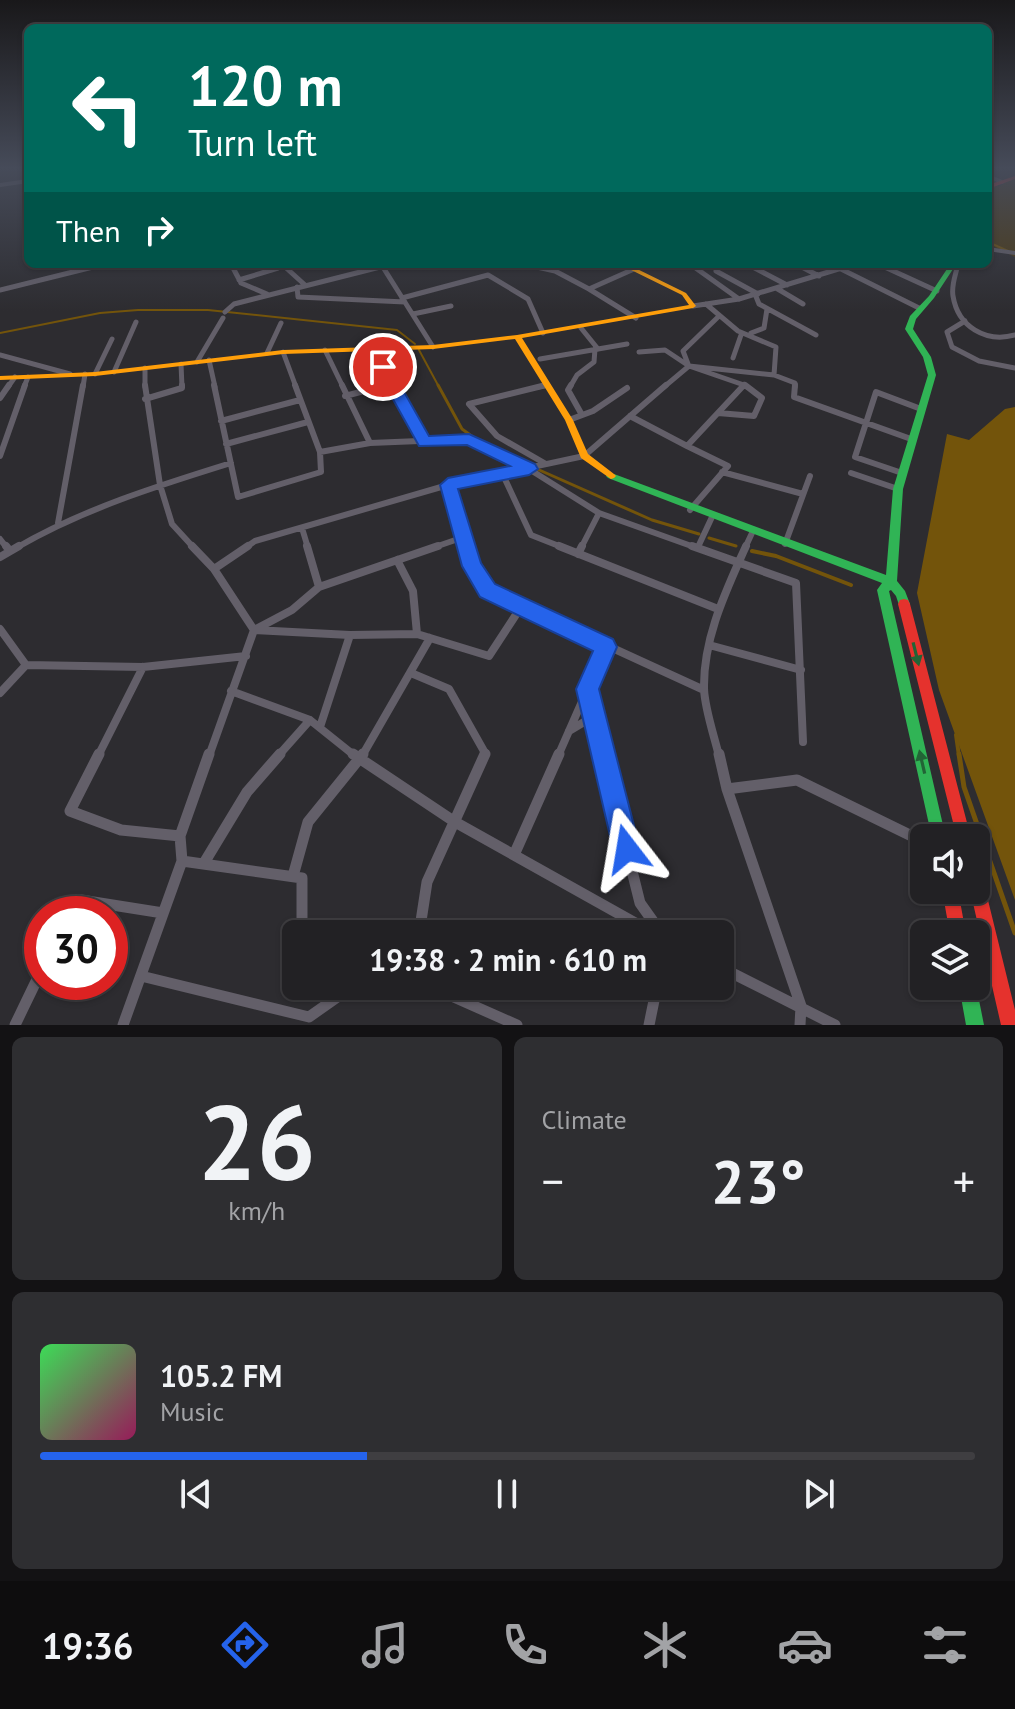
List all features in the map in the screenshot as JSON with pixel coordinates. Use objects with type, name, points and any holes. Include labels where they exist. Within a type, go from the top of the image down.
[{"type":"street","points":[[992,250],[1013,253]]},
{"type":"street","points":[[0,290],[87,268]]},
{"type":"street","points":[[233,268],[239,280],[269,294]]},
{"type":"street","points":[[239,280],[278,268]]},
{"type":"street","points":[[286,268],[305,285]]},
{"type":"street","points":[[236,308],[225,312],[234,304],[370,268]]},
{"type":"street","points":[[384,268],[430,347]]},
{"type":"street","points":[[542,268],[555,271],[636,318]]},
{"type":"street","points":[[696,268],[739,299]]},
{"type":"street","points":[[755,268],[787,285]]},
{"type":"street","points":[[804,268],[819,276]]},
{"type":"street","points":[[887,268],[937,291]]},
{"type":"street","points":[[936,824],[883,590],[891,582],[898,489],[929,386],[931,365],[909,329],[914,314],[937,291],[944,268]]},
{"type":"street","points":[[957,268],[953,296],[971,331],[1004,340],[1015,335]]},
{"type":"street","points":[[589,289],[634,269],[684,294],[693,306]]},
{"type":"street","points":[[0,378],[114,372],[267,353],[430,347],[517,337],[739,299],[841,269],[921,309]]},
{"type":"street","points":[[716,271],[757,294],[759,304],[816,335]]},
{"type":"street","points":[[297,287],[298,297],[404,300],[488,275],[528,299],[543,333]]},
{"type":"street","points":[[776,288],[803,304]]},
{"type":"street","points":[[706,304],[717,318],[741,335],[776,347],[774,375]]},
{"type":"street","points":[[413,314],[451,306]]},
{"type":"street","points":[[751,333],[764,328],[767,309]]},
{"type":"street","points":[[197,362],[223,318]]},
{"type":"street","points":[[689,366],[683,351],[717,318]]},
{"type":"street","points":[[965,321],[947,332],[952,347],[979,361],[1015,368]]},
{"type":"street","points":[[114,372],[136,322]]},
{"type":"street","points":[[267,353],[281,323]]},
{"type":"street","points":[[581,328],[596,349],[594,362],[577,375],[568,390],[582,415]]},
{"type":"street","points":[[733,358],[741,335]]},
{"type":"street","points":[[517,337],[569,420],[584,456],[618,481],[891,582],[901,594],[960,824]]},
{"type":"street","points":[[58,523],[90,374],[112,339]]},
{"type":"street","points":[[540,359],[627,344]]},
{"type":"street","points":[[373,349],[425,442]]},
{"type":"street","points":[[325,350],[370,443]]},
{"type":"street","points":[[639,352],[665,350],[689,366],[744,385],[762,398],[754,416],[718,413]]},
{"type":"street","points":[[209,360],[238,497],[325,473],[283,352]]},
{"type":"street","points":[[0,355],[72,375]]},
{"type":"street","points":[[145,399],[182,388],[181,364]]},
{"type":"street","points":[[214,569],[255,541],[448,485],[584,456],[689,366],[774,375],[795,383],[794,397],[911,439]]},
{"type":"street","points":[[145,368],[145,399],[160,485],[172,524],[214,569],[254,630]]},
{"type":"street","points":[[0,398],[15,377]]},
{"type":"street","points":[[0,456],[28,377]]},
{"type":"street","points":[[345,396],[392,384]]},
{"type":"street","points":[[546,464],[497,436],[469,404],[548,385]]},
{"type":"street","points":[[687,446],[744,385]]},
{"type":"street","points":[[569,420],[627,388]]},
{"type":"street","points":[[902,473],[855,457],[876,392],[921,409]]},
{"type":"street","points":[[221,421],[300,400]]},
{"type":"street","points":[[630,416],[733,475],[803,494]]},
{"type":"street","points":[[226,444],[308,422]]},
{"type":"street","points":[[320,452],[370,443],[469,439],[529,469],[599,513],[796,583],[803,742]]},
{"type":"street","points":[[0,557],[58,523],[160,485],[231,463]]},
{"type":"street","points":[[690,510],[725,469]]},
{"type":"street","points":[[851,473],[898,489]]},
{"type":"street","points":[[503,475],[531,535],[718,609]]},
{"type":"street","points":[[785,544],[810,476]]},
{"type":"street","points":[[448,485],[472,566],[488,591],[704,690]]},
{"type":"street","points":[[578,554],[599,513]]},
{"type":"street","points":[[698,547],[712,517]]},
{"type":"street","points":[[302,528],[319,587]]},
{"type":"street","points":[[752,533],[718,609],[709,645],[704,690],[727,789],[801,1006],[800,1025]]},
{"type":"street","points":[[123,1025],[182,861],[180,836],[254,630],[292,610],[319,587],[464,537]]},
{"type":"street","points":[[0,539],[10,551]]},
{"type":"street","points":[[397,560],[413,591],[417,634]]},
{"type":"street","points":[[887,605],[905,611]]},
{"type":"street","points":[[254,630],[350,635],[417,634],[489,656],[521,607]]},
{"type":"street","points":[[0,629],[26,665]]},
{"type":"street","points":[[320,727],[350,635]]},
{"type":"street","points":[[293,876],[308,822],[360,760],[430,638]]},
{"type":"street","points":[[709,645],[801,670]]},
{"type":"street","points":[[514,855],[606,647]]},
{"type":"street","points":[[0,693],[26,665],[143,667],[246,656]]},
{"type":"street","points":[[143,667],[70,811],[121,830],[180,836]]},
{"type":"street","points":[[411,673],[449,689],[485,753],[427,882],[421,920]]},
{"type":"street","points":[[587,689],[640,903],[652,920]]},
{"type":"street","points":[[231,691],[310,720],[360,760],[455,822],[630,920]]},
{"type":"street","points":[[569,731],[594,716]]},
{"type":"street","points":[[204,863],[247,792],[310,720]]},
{"type":"street","points":[[727,789],[797,780],[910,835]]},
{"type":"street","points":[[182,861],[302,878],[302,920]]},
{"type":"street","points":[[981,904],[1010,1025]]},
{"type":"street","points":[[128,907],[163,913]]},
{"type":"street","points":[[734,974],[835,1025]]},
{"type":"street","points":[[141,976],[309,1017],[333,1000]]},
{"type":"street","points":[[15,1025],[27,1000]]},
{"type":"street","points":[[461,1000],[517,1025]]},
{"type":"street","points":[[649,1025],[654,1000]]},
{"type":"street","points":[[971,1000],[975,1025]]},
{"type":"shaded area","points":[[992,215],[1015,215],[1015,257],[992,246]]},
{"type":"shaded area","points":[[1015,407],[1015,900],[939,690],[917,593],[947,434],[969,440],[1005,409]]},
{"type":"waterway","points":[[992,244],[1008,251]]},
{"type":"waterway","points":[[0,333],[100,313],[208,310],[397,330],[415,344]]},
{"type":"waterway","points":[[419,350],[439,387]]},
{"type":"waterway","points":[[438,385],[462,429],[480,442]]},
{"type":"waterway","points":[[512,457],[527,464]]},
{"type":"waterway","points":[[537,469],[652,520],[699,534]]},
{"type":"waterway","points":[[709,538],[736,546]]},
{"type":"waterway","points":[[752,551],[776,556],[851,585]]},
{"type":"waterway","points":[[956,735],[959,756]]},
{"type":"waterway","points":[[959,754],[964,787],[1015,933]]},
{"type":"traffic: fast","points":[[936,824],[883,590],[891,582],[898,489],[932,375],[927,357],[909,329],[913,318],[932,297],[950,268]]},
{"type":"traffic: fast","points":[[611,476],[891,582],[901,594],[904,604]]},
{"type":"traffic: fast","points":[[971,1000],[975,1025]]},
{"type":"traffic: slow","points":[[611,476],[584,456],[569,420],[517,337],[693,306],[684,294],[630,268]]},
{"type":"traffic: slow","points":[[0,378],[95,374],[283,352],[433,347],[517,337]]},
{"type":"traffic: jam","points":[[904,604],[960,824]]},
{"type":"traffic: jam","points":[[953,904],[955,920]]},
{"type":"traffic: jam","points":[[981,904],[1010,1025]]},
{"type":"route","points":[[383,367],[425,442],[469,439],[529,469],[448,485],[472,566],[488,591],[606,647],[587,689],[627,849]]}]
